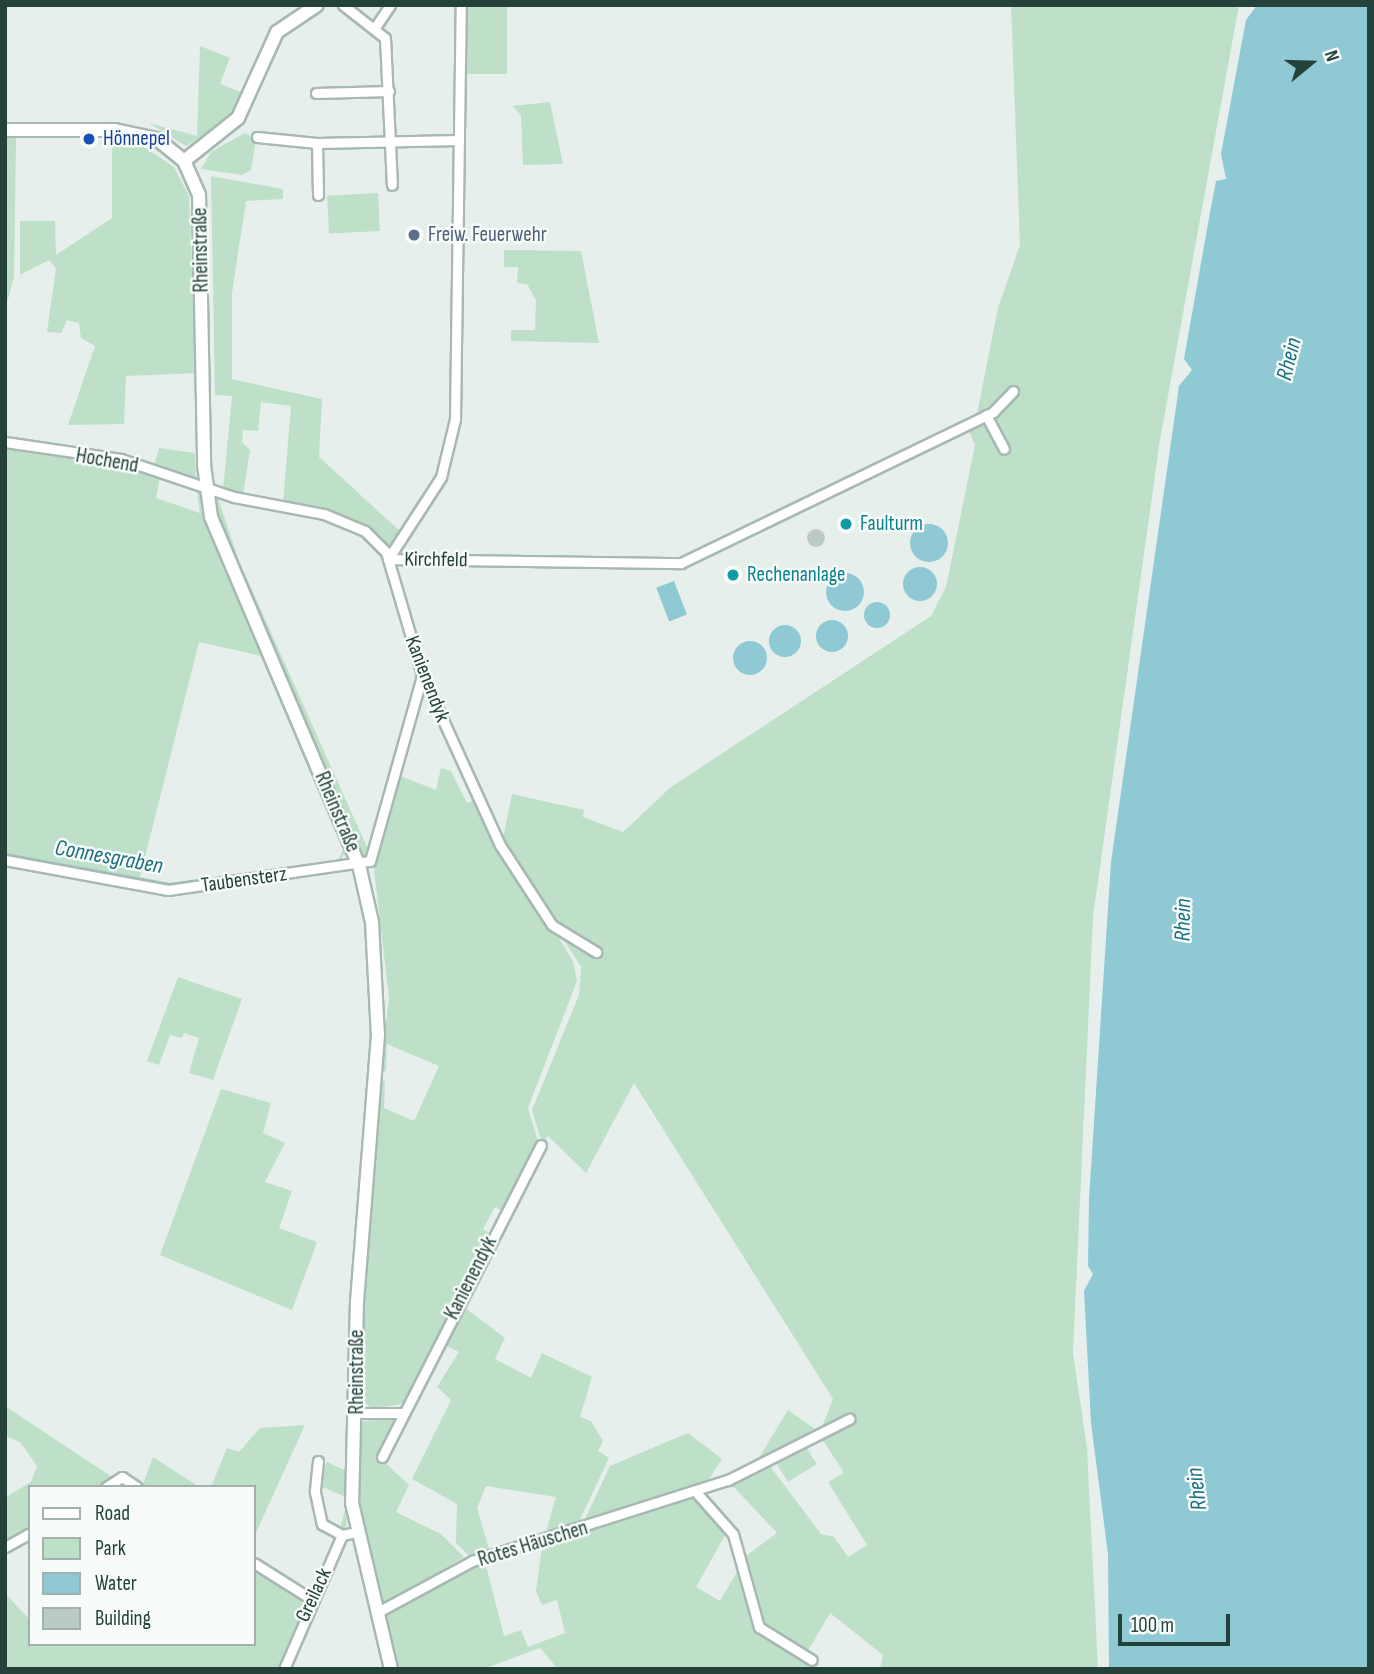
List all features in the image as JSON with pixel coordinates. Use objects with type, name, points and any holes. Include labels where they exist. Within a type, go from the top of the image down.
[{"type":"main road","points":[[5,130],[142,134],[184,161],[238,118],[277,32],[317,5]]},
{"type":"main road","name":"Rheinstraße","points":[[184,161],[201,205],[206,488],[227,562],[359,865],[375,945],[378,1035],[357,1301],[356,1532],[391,1669]]},
{"type":"street","points":[[343,5],[376,26],[385,38],[392,185]]},
{"type":"street","points":[[376,26],[390,5]]},
{"type":"street","name":"Kirchfeld","points":[[388,559],[429,499],[450,447],[460,342],[461,5]]},
{"type":"street","points":[[316,93],[389,91]]},
{"type":"street","points":[[257,137],[317,143],[459,140]]},
{"type":"street","points":[[317,143],[318,195]]},
{"type":"street","name":"Kirchfeld","points":[[388,559],[681,563],[986,415],[1013,391]]},
{"type":"street","points":[[986,415],[1004,449]]},
{"type":"street","name":"Hochend","points":[[5,442],[121,458],[206,488]]},
{"type":"street","name":"Kanienendyk","points":[[206,488],[347,521],[365,531],[388,559],[422,674],[482,810],[552,925],[596,952]]},
{"type":"street","points":[[359,865],[373,856],[422,674]]},
{"type":"street","name":"Taubensterz","points":[[5,860],[168,890],[359,865]]},
{"type":"street","name":"Kanienendyk","points":[[382,1457],[541,1145]]},
{"type":"street","points":[[358,1413],[404,1412]]},
{"type":"street","name":"Rotes Häuschen","points":[[376,1613],[472,1562],[695,1491],[849,1419]]},
{"type":"street","points":[[318,1461],[315,1492],[323,1524],[342,1535],[356,1532]]},
{"type":"street","points":[[109,1485],[122,1477],[134,1485]]},
{"type":"street","points":[[695,1491],[733,1534],[760,1627],[812,1660]]},
{"type":"street","points":[[5,1547],[28,1533]]},
{"type":"street","name":"Greilack","points":[[284,1669],[312,1599],[342,1535]]},
{"type":"street","points":[[256,1564],[312,1599]]},
{"type":"green space","points":[[465,5],[507,5],[507,74],[465,74]]},
{"type":"green space","points":[[1011,5],[1239,5],[1160,440],[1093,917],[1073,1353],[1087,1448],[1098,1669],[880,1669],[883,1655],[830,1613],[806,1654],[764,1627],[743,1558],[777,1533],[730,1483],[767,1462],[821,1534],[834,1537],[848,1557],[867,1545],[828,1482],[844,1473],[819,1434],[833,1399],[634,1083],[586,1173],[548,1136],[542,1144],[532,1110],[579,995],[581,967],[502,843],[512,794],[584,810],[583,817],[623,832],[671,787],[931,616],[946,587],[975,445],[969,431],[954,438],[950,428],[977,414],[998,308],[1020,245]]},
{"type":"green space","points":[[200,46],[230,58],[220,84],[246,94],[222,123],[186,146],[149,123],[197,136]]},
{"type":"green space","points":[[550,102],[563,164],[523,165],[521,115],[512,106]]},
{"type":"green space","points":[[245,133],[256,139],[251,170],[242,175],[201,169],[211,152]]},
{"type":"green space","points":[[5,136],[16,136],[14,277],[5,310]]},
{"type":"green space","points":[[141,145],[174,167],[189,196],[197,373],[126,376],[124,424],[68,425],[95,346],[81,338],[79,323],[67,320],[61,333],[47,332],[56,268],[49,260],[20,275],[20,221],[55,221],[56,255],[112,218],[112,147]]},
{"type":"green space","points":[[211,176],[283,189],[283,199],[246,201],[232,293],[232,379],[322,399],[319,457],[402,533],[389,550],[369,526],[283,502],[291,406],[261,402],[258,431],[243,430],[242,442],[250,450],[243,494],[223,490],[232,396],[215,395]]},
{"type":"green space","points":[[378,193],[380,231],[329,234],[327,196]]},
{"type":"green space","points":[[504,250],[581,251],[599,343],[511,341],[511,330],[535,330],[536,300],[527,284],[517,283],[518,267],[504,267]]},
{"type":"green space","points":[[5,445],[121,463],[160,477],[156,498],[200,513],[197,490],[202,493],[218,552],[347,849],[338,864],[170,886],[5,856]],"holes":[[[199,642],[261,656],[344,848],[338,860],[170,883],[140,877]]]},
{"type":"green space","points":[[159,448],[195,453],[196,481],[154,466]]},
{"type":"green space","points":[[213,498],[218,498],[239,561],[371,856],[362,859],[231,565]]},
{"type":"green space","points":[[441,768],[451,771],[467,803],[474,800],[573,961],[577,981],[528,1108],[539,1145],[503,1211],[495,1207],[483,1229],[491,1234],[411,1395],[401,1404],[372,1409],[362,1400],[361,1310],[380,1083],[385,1081],[384,1108],[414,1121],[439,1066],[387,1044],[386,1072],[380,1068],[389,998],[374,869],[398,775],[436,790]]},
{"type":"green space","points":[[178,977],[242,999],[213,1080],[189,1073],[199,1038],[184,1033],[182,1038],[170,1035],[159,1065],[147,1061]]},
{"type":"green space","points":[[221,1089],[271,1103],[263,1133],[285,1143],[265,1182],[292,1191],[279,1228],[317,1242],[292,1310],[160,1255]]},
{"type":"green space","points":[[460,1304],[505,1338],[495,1359],[531,1378],[542,1353],[592,1377],[580,1417],[591,1421],[603,1441],[598,1451],[609,1458],[576,1528],[544,1539],[556,1497],[486,1486],[477,1508],[490,1552],[472,1559],[456,1543],[457,1504],[412,1479],[451,1400],[437,1387],[459,1352],[441,1343]]},
{"type":"green space","points":[[5,1406],[115,1479],[104,1485],[28,1485],[28,1529],[5,1543],[5,1498],[31,1482],[37,1466],[20,1442],[5,1436]]},
{"type":"green space","points":[[788,1410],[815,1429],[759,1458]]},
{"type":"green space","points":[[393,1416],[398,1422],[380,1458],[409,1485],[396,1512],[441,1534],[464,1557],[384,1604],[377,1603],[356,1505],[361,1422]]},
{"type":"green space","points":[[305,1425],[256,1533],[256,1485],[212,1485],[227,1448],[239,1452],[260,1428]]},
{"type":"green space","points":[[688,1433],[722,1459],[706,1484],[584,1521],[610,1466]]},
{"type":"green space","points":[[803,1442],[817,1464],[788,1482],[774,1460]]},
{"type":"green space","points":[[153,1457],[197,1485],[143,1485]]},
{"type":"green space","points":[[327,1462],[350,1473],[346,1528],[340,1529],[348,1498],[318,1485]]},
{"type":"green space","points":[[695,1495],[727,1532],[696,1587],[720,1601],[740,1567],[756,1626],[815,1669],[558,1669],[540,1648],[483,1669],[398,1669],[382,1619],[387,1611],[485,1562],[504,1636],[521,1630],[528,1647],[565,1633],[557,1600],[542,1605],[536,1591],[542,1547]]},
{"type":"green space","points":[[256,1566],[307,1600],[281,1669],[5,1669],[5,1593],[28,1618],[28,1646],[256,1646]]},
{"type":"water","name":"Rhein","points":[[1257,5],[1369,5],[1369,1669],[1109,1669],[1108,1554],[1091,1423],[1084,1291],[1093,1274],[1088,1266],[1089,1199],[1111,862],[1179,386],[1192,370],[1184,359],[1209,218],[1216,181],[1226,179],[1221,154],[1246,20]]},
{"type":"water","points":[[929,524],[943,529],[948,543],[943,557],[929,562],[915,557],[910,543],[915,529]]},
{"type":"water","points":[[920,567],[932,572],[937,584],[932,596],[920,601],[908,596],[903,584],[908,572]]},
{"type":"water","points":[[845,573],[858,579],[864,592],[858,605],[845,611],[832,605],[826,592],[832,579]]},
{"type":"water","points":[[674,581],[687,615],[669,621],[656,588]]},
{"type":"water","points":[[877,602],[886,606],[890,615],[886,624],[877,628],[868,624],[864,615],[868,606]]},
{"type":"water","points":[[832,620],[843,625],[848,636],[843,647],[832,652],[821,647],[816,636],[821,625]]},
{"type":"water","points":[[785,625],[796,630],[801,641],[796,652],[785,657],[774,652],[769,641],[774,630]]},
{"type":"water","points":[[750,641],[762,646],[767,658],[762,670],[750,675],[738,670],[733,658],[738,646]]},
{"type":"building","name":"Faulturm","points":[[842,515],[850,515],[855,524],[853,531],[842,533],[837,528],[837,520]]},
{"type":"building","name":"Faulturm","points":[[812,529],[820,529],[825,538],[823,545],[812,547],[807,542],[807,534]]},
{"type":"waterway","name":"Connesgraben","points":[[5,854],[169,884],[260,872]]},
{"type":"place","name":"Hönnepel","points":[[89,139]]},
{"type":"place","name":"Freiw. Feuerwehr","points":[[414,235]]},
{"type":"place","name":"Faulturm","points":[[846,524]]},
{"type":"place","name":"Rechenanlage","points":[[733,575]]}]
